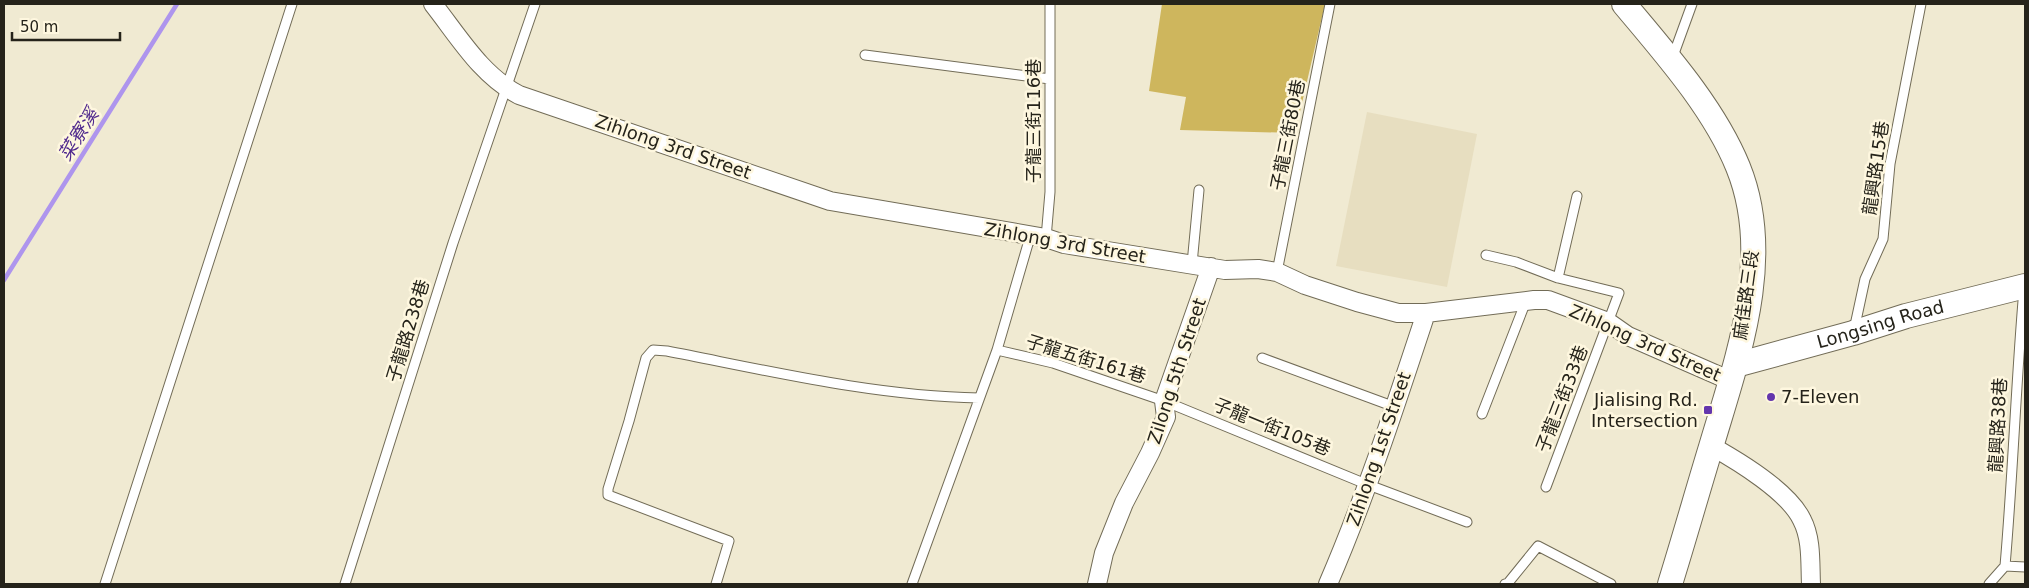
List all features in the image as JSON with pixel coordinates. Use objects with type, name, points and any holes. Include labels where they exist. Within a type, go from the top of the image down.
[{"type":"main road","name":"麻佳路三段","points":[[1624,4],[1672,61],[1722,135],[1738,168],[1750,207],[1753,242],[1749,295],[1734,373],[1670,584]]},
{"type":"main road","name":"Longsing Road","points":[[1734,373],[1906,316],[2025,286]]},
{"type":"street","name":"Zihlong 3rd Street","points":[[433,4],[488,74],[505,88],[519,95],[830,201],[1038,237],[1064,244],[1225,270],[1258,269],[1277,272],[1305,285],[1379,309],[1398,313],[1426,313],[1527,300],[1548,300],[1608,322],[1628,336],[1734,373]]},
{"type":"street","name":"Zilong 5th Street","points":[[1098,584],[1104,553],[1124,503],[1150,454],[1166,417],[1164,401],[1210,267]]},
{"type":"street","name":"Zihlong 1st Street","points":[[1328,584],[1354,523],[1426,313]]},
{"type":"street","points":[[1711,446],[1748,467],[1793,506],[1802,520],[1808,536],[1811,584]]},
{"type":"lane","points":[[105,584],[292,4]]},
{"type":"lane","name":"子龍路238巷","points":[[345,584],[450,252],[535,4]]},
{"type":"lane","name":"子龍三街116巷","points":[[912,584],[1038,237],[1050,192],[1050,4]]},
{"type":"lane","name":"子龍三街80巷","points":[[1277,272],[1330,4]]},
{"type":"lane","points":[[1672,61],[1692,4]]},
{"type":"lane","name":"龍興路15巷","points":[[1853,333],[1865,279],[1883,239],[1890,164],[1921,4]]},
{"type":"lane","points":[[864,56],[1050,79]]},
{"type":"lane","points":[[1192,264],[1199,190]]},
{"type":"lane","points":[[1486,255],[1516,262],[1558,278],[1576,196]]},
{"type":"lane","name":"子龍三街33巷","points":[[1546,487],[1619,293],[1558,278]]},
{"type":"lane","name":"龍興路38巷","points":[[2005,566],[2018,359],[2025,286]]},
{"type":"lane","points":[[1482,414],[1527,300]]},
{"type":"lane","points":[[716,584],[729,542],[608,496],[608,489],[646,358],[654,350],[874,390],[940,398],[979,398]]},
{"type":"lane","name":"子龍五街161巷","points":[[997,350],[1052,363],[1164,401]]},
{"type":"lane","points":[[1262,358],[1395,407]]},
{"type":"lane","name":"子龍一街105巷","points":[[1164,401],[1366,484],[1467,522]]},
{"type":"lane","points":[[1506,584],[1538,546],[1611,584]]},
{"type":"lane","points":[[1989,584],[2005,566],[2025,567]]},
{"type":"shaded area","points":[[1162,4],[1325,4],[1295,133],[1180,130],[1186,97],[1149,91]]},
{"type":"shaded area","points":[[1367,112],[1477,134],[1447,287],[1336,266]]},
{"type":"waterway","name":"菜寮溪","points":[[4,280],[177,4]]},
{"type":"place","name":"7-Eleven","points":[[1771,397]]},
{"type":"place","name":"Jialising Rd. Intersection","points":[[1708,410]]}]
